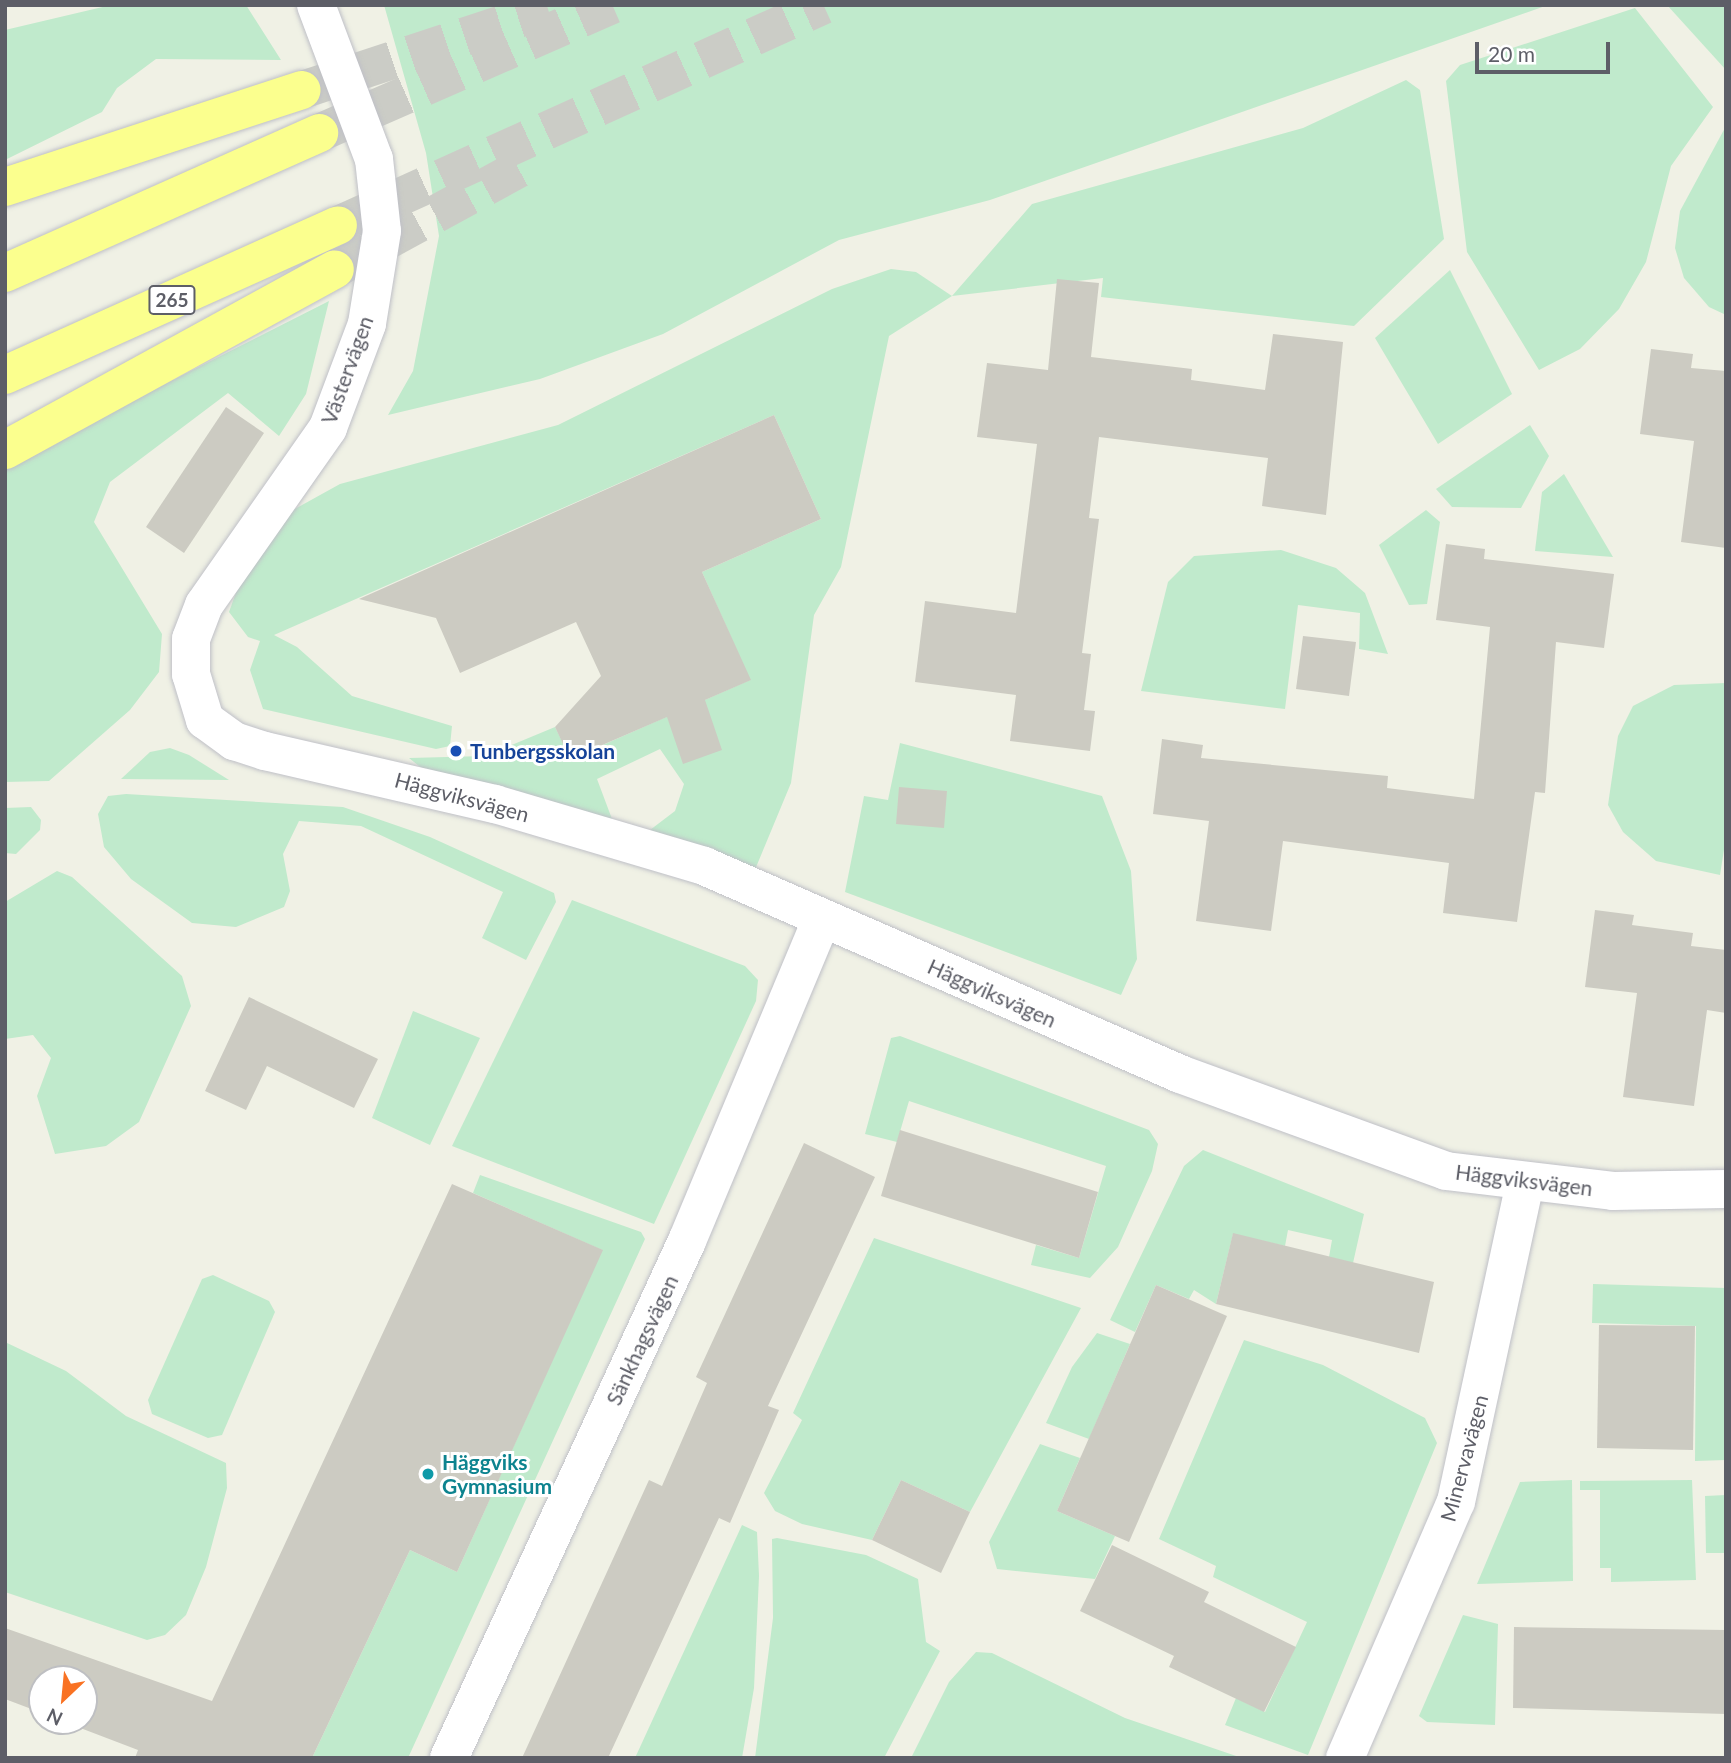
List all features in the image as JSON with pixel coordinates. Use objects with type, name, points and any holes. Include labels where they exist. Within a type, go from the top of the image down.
[{"type":"highway","points":[[5,187],[302,90]]},
{"type":"highway","points":[[5,273],[319,133]]},
{"type":"highway","name":"265","points":[[5,375],[338,225]]},
{"type":"highway","points":[[5,450],[335,270]]},
{"type":"street","name":"Västervägen","points":[[265,751],[234,741],[205,720],[191,674],[191,639],[204,605],[328,428],[367,324],[382,231],[374,159],[316,5]]},
{"type":"street","name":"Häggviksvägen","points":[[265,751],[495,804],[704,866],[1180,1074],[1351,1140],[1446,1171],[1525,1183],[1613,1191],[1726,1189]]},
{"type":"street","name":"Sänkhagsvägen","points":[[449,1758],[687,1241],[822,918]]},
{"type":"street","name":"Minervavägen","points":[[1345,1758],[1456,1502],[1525,1183]]},
{"type":"green space","points":[[111,5],[246,5],[281,60],[156,59],[117,88],[102,112],[5,160],[5,30]]},
{"type":"green space","points":[[384,5],[1548,5],[990,200],[839,240],[663,334],[540,379],[388,415],[413,371],[439,236],[426,153]]},
{"type":"green space","points":[[1667,5],[1726,5],[1726,70]]},
{"type":"green space","points":[[1635,8],[1713,107],[1671,166],[1646,262],[1619,309],[1580,349],[1539,370],[1467,252],[1446,81],[1460,65]]},
{"type":"green space","points":[[1406,80],[1420,90],[1444,239],[1354,326],[1101,297],[1103,278],[952,296],[1032,204],[1303,128]]},
{"type":"green space","points":[[1726,126],[1726,315],[1709,307],[1684,278],[1675,248],[1680,211]]},
{"type":"green space","points":[[891,269],[916,272],[952,296],[889,336],[841,567],[814,615],[791,783],[744,896],[652,858],[650,830],[675,811],[684,784],[660,749],[597,779],[621,843],[454,794],[409,758],[485,756],[555,727],[571,759],[750,680],[702,572],[821,519],[774,415],[274,635],[297,647],[352,696],[452,726],[450,746],[436,749],[263,709],[250,670],[260,641],[248,637],[229,612],[238,587],[293,510],[340,484],[558,425],[832,289]]},
{"type":"green space","points":[[1450,270],[1512,394],[1438,444],[1375,338]]},
{"type":"green space","points":[[329,301],[306,394],[279,436],[228,393],[110,482],[94,522],[162,634],[159,672],[130,710],[49,781],[5,782],[5,465]]},
{"type":"green space","points":[[1530,425],[1549,456],[1521,508],[1452,507],[1436,489]]},
{"type":"green space","points":[[1564,474],[1613,557],[1535,551],[1542,492]]},
{"type":"green space","points":[[1426,510],[1440,522],[1427,604],[1409,605],[1379,545]]},
{"type":"green space","points":[[1281,550],[1336,568],[1365,593],[1388,654],[1359,649],[1360,613],[1298,605],[1285,709],[1141,691],[1168,582],[1194,556]]},
{"type":"green space","points":[[1726,683],[1726,837],[1720,875],[1656,861],[1623,832],[1608,805],[1618,736],[1633,706],[1674,685]]},
{"type":"green space","points":[[900,743],[1102,796],[1131,871],[1137,959],[1121,995],[845,892],[864,796],[888,800]]},
{"type":"green space","points":[[170,748],[189,755],[229,780],[121,779],[150,752]]},
{"type":"green space","points":[[126,794],[343,807],[430,837],[554,893],[556,902],[526,960],[482,938],[503,892],[361,826],[299,821],[283,854],[290,891],[284,907],[236,927],[192,923],[131,879],[104,847],[98,814],[108,796]]},
{"type":"green space","points":[[31,807],[41,820],[40,830],[16,854],[5,853],[5,808]]},
{"type":"green space","points":[[57,871],[72,877],[182,976],[191,1006],[139,1122],[106,1146],[55,1154],[37,1096],[51,1058],[33,1035],[5,1039],[5,902]]},
{"type":"green space","points":[[572,900],[745,966],[758,980],[756,1001],[654,1224],[452,1146]]},
{"type":"green space","points":[[413,1011],[480,1038],[430,1145],[372,1118]]},
{"type":"green space","points":[[900,1036],[1149,1130],[1158,1144],[1152,1171],[1118,1247],[1090,1278],[1031,1265],[1036,1245],[1079,1258],[1106,1166],[909,1101],[897,1142],[865,1134],[891,1038]]},
{"type":"green space","points":[[1203,1150],[1364,1214],[1353,1263],[1329,1257],[1332,1240],[1288,1230],[1285,1246],[1233,1234],[1216,1304],[1194,1290],[1189,1299],[1156,1285],[1135,1332],[1110,1320],[1184,1166]]},
{"type":"green space","points":[[480,1175],[641,1232],[645,1239],[408,1758],[312,1758],[410,1550],[457,1572],[602,1250],[473,1193]]},
{"type":"green space","points":[[874,1238],[1081,1308],[970,1512],[901,1480],[872,1540],[802,1524],[775,1511],[764,1493],[802,1420],[793,1413]]},
{"type":"green space","points":[[213,1275],[269,1301],[275,1312],[222,1435],[208,1438],[152,1414],[148,1400],[202,1279]]},
{"type":"green space","points":[[1593,1284],[1726,1288],[1726,1460],[1695,1461],[1696,1326],[1592,1323]]},
{"type":"green space","points":[[1097,1333],[1130,1344],[1089,1439],[1046,1423],[1072,1367]]},
{"type":"green space","points":[[1244,1340],[1323,1365],[1425,1418],[1437,1443],[1308,1755],[1225,1725],[1236,1698],[1265,1712],[1307,1622],[1213,1577],[1216,1566],[1159,1539]]},
{"type":"green space","points":[[5,1342],[66,1371],[126,1416],[226,1463],[227,1488],[206,1567],[186,1615],[165,1635],[147,1640],[5,1592]]},
{"type":"green space","points":[[1040,1444],[1080,1458],[1057,1511],[1115,1536],[1095,1579],[997,1569],[989,1542]]},
{"type":"green space","points":[[1572,1480],[1573,1581],[1477,1584],[1520,1482]]},
{"type":"green space","points":[[1692,1480],[1696,1580],[1611,1582],[1611,1568],[1600,1568],[1600,1490],[1580,1490],[1580,1481]]},
{"type":"green space","points":[[1726,1495],[1726,1553],[1706,1553],[1705,1496]]},
{"type":"green space","points":[[742,1525],[757,1532],[759,1576],[754,1688],[742,1758],[635,1758]]},
{"type":"green space","points":[[772,1539],[866,1555],[918,1579],[926,1642],[940,1651],[884,1758],[755,1758],[773,1618]]},
{"type":"green space","points":[[1463,1615],[1498,1624],[1495,1725],[1427,1722],[1419,1716]]},
{"type":"green space","points":[[976,1652],[992,1653],[1125,1718],[1242,1758],[911,1758],[949,1682]]},
{"type":"building","points":[[1057,279],[1099,283],[1091,357],[1192,369],[1191,380],[1265,390],[1273,334],[1343,342],[1326,515],[1262,506],[1268,458],[1099,437],[1089,518],[1099,519],[1082,653],[1091,654],[1084,710],[1095,711],[1090,751],[1010,741],[1016,695],[915,682],[925,601],[1016,613],[1037,444],[977,437],[987,363],[1048,370]]},
{"type":"building","points":[[1651,349],[1693,354],[1691,368],[1726,371],[1726,548],[1681,542],[1694,441],[1640,434]]},
{"type":"building","points":[[226,407],[264,433],[184,553],[146,527]]},
{"type":"building","points":[[774,415],[821,519],[702,572],[751,680],[705,700],[722,750],[683,764],[667,717],[570,759],[555,727],[601,676],[576,622],[460,673],[436,618],[359,599]]},
{"type":"building","points":[[1446,544],[1485,549],[1484,559],[1614,574],[1604,648],[1556,642],[1545,793],[1535,792],[1517,922],[1443,913],[1449,863],[1283,841],[1271,931],[1196,921],[1209,821],[1153,814],[1162,739],[1203,745],[1201,758],[1388,776],[1387,788],[1474,799],[1490,627],[1436,620]]},
{"type":"building","points":[[1303,636],[1356,642],[1349,696],[1296,689]]},
{"type":"building","points":[[899,787],[947,791],[944,828],[896,824]]},
{"type":"building","points":[[1595,910],[1634,915],[1632,925],[1693,933],[1691,946],[1726,950],[1726,1013],[1707,1010],[1694,1106],[1623,1097],[1637,993],[1585,987]]},
{"type":"building","points":[[249,997],[378,1059],[354,1108],[267,1066],[246,1110],[205,1091]]},
{"type":"building","points":[[900,1130],[1098,1192],[1079,1258],[881,1196]]},
{"type":"building","points":[[804,1143],[875,1177],[768,1406],[779,1410],[730,1523],[719,1518],[608,1758],[522,1758],[649,1480],[662,1486],[707,1383],[696,1377]]},
{"type":"building","name":"Häggviks Gymnasium","points":[[452,1184],[603,1250],[457,1572],[410,1550],[312,1758],[135,1758],[138,1750],[98,1735],[98,1665],[28,1665],[28,1708],[5,1699],[5,1628],[212,1701]]},
{"type":"building","points":[[1233,1233],[1434,1282],[1419,1353],[1216,1304]]},
{"type":"building","points":[[1156,1285],[1227,1316],[1129,1542],[1057,1511]]},
{"type":"building","points":[[1599,1325],[1695,1326],[1693,1450],[1597,1448]]},
{"type":"building","points":[[901,1480],[970,1512],[941,1573],[872,1540]]},
{"type":"building","points":[[1112,1545],[1209,1592],[1204,1602],[1296,1647],[1264,1712],[1169,1667],[1174,1656],[1080,1611]]},
{"type":"building","points":[[1514,1627],[1726,1630],[1726,1714],[1513,1708]]},
{"type":"tunnel","points":[[319,133],[612,5]]},
{"type":"tunnel","points":[[338,225],[824,5]]},
{"type":"tunnel","points":[[302,90],[548,9]]},
{"type":"tunnel","points":[[335,269],[526,165]]},
{"type":"place","name":"Tunbergsskolan","points":[[456,751]]},
{"type":"place","name":"Häggviks Gymnasium","points":[[428,1474]]}]
